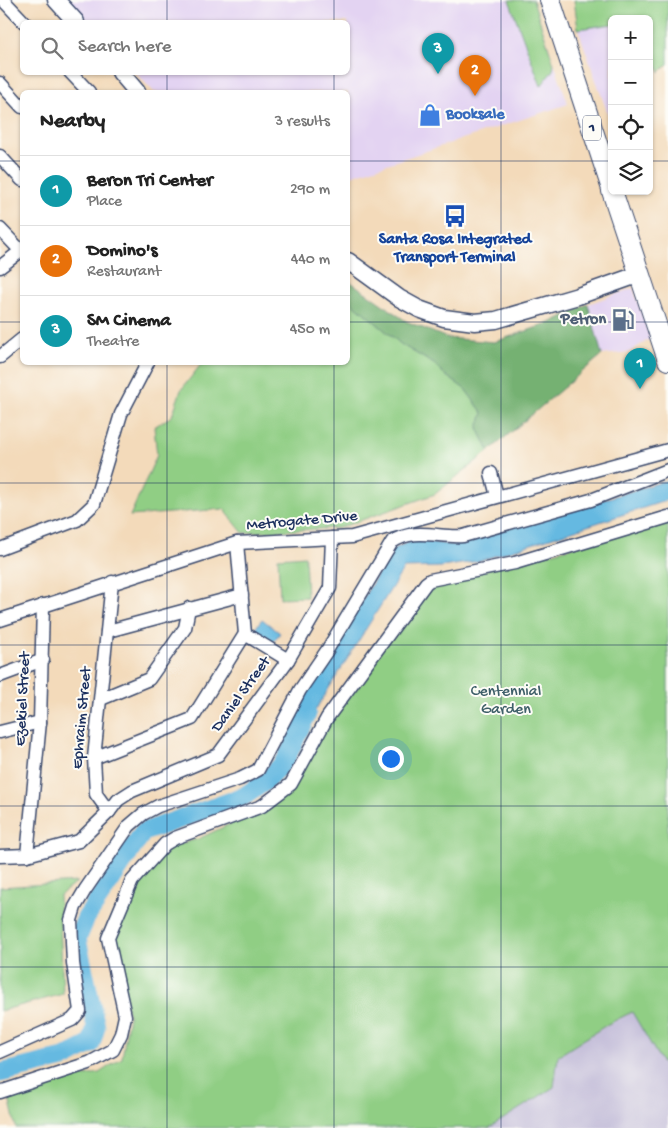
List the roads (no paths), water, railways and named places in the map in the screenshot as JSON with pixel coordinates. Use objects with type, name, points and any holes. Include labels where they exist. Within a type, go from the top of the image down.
[{"type":"highway","name":"1","points":[[550,0],[608,178]]},
{"type":"highway","name":"1","points":[[614,195],[668,360]]},
{"type":"main road","points":[[56,0],[74,20]]},
{"type":"main road","points":[[123,75],[136,90]]},
{"type":"main road","points":[[350,262],[399,298],[419,309],[444,318],[475,322],[496,320],[578,296],[640,274]]},
{"type":"street","points":[[3,0],[22,20]]},
{"type":"street","points":[[73,75],[87,90]]},
{"type":"street","points":[[0,83],[20,105]]},
{"type":"street","points":[[0,156],[20,178]]},
{"type":"street","points":[[0,229],[20,249]]},
{"type":"street","points":[[0,267],[20,252]]},
{"type":"street","points":[[0,357],[20,341]]},
{"type":"street","points":[[0,549],[77,520],[94,504],[121,414],[146,365]]},
{"type":"street","name":"Metrogate Drive","points":[[0,620],[112,582],[237,543],[352,537],[668,450]]},
{"type":"street","points":[[0,1052],[72,1020],[80,1010],[73,963],[71,920],[85,890],[129,826],[143,814],[158,806],[240,779],[258,770],[300,690],[326,652],[392,542],[408,533],[448,537],[472,534],[591,500],[668,470]]},
{"type":"street","points":[[491,473],[497,496]]},
{"type":"street","points":[[0,1092],[89,1063],[113,1050],[121,1034],[125,1016],[108,938],[132,881],[165,844],[174,838],[262,806],[292,784],[327,718],[426,583],[430,580],[515,563],[668,517]]},
{"type":"street","name":"Daniel Street","points":[[108,812],[118,800],[132,791],[218,755],[288,660],[330,588],[332,538]]},
{"type":"street","points":[[94,758],[192,719],[245,634],[237,543]]},
{"type":"street","name":"Ephraim Street","points":[[108,812],[96,794],[94,758],[112,582]]},
{"type":"street","points":[[108,631],[242,595]]},
{"type":"street","name":"Ezekiel Street","points":[[27,855],[40,722],[43,605]]},
{"type":"street","points":[[101,700],[149,679],[185,628],[189,608]]},
{"type":"street","points":[[245,634],[288,660]]},
{"type":"street","points":[[0,676],[43,660]]},
{"type":"street","points":[[0,732],[40,722]]},
{"type":"street","points":[[0,856],[27,855],[79,841],[108,812]]},
{"type":"water","points":[[668,480],[668,500],[479,561],[442,567],[404,568],[298,738],[286,726],[392,550],[412,540],[453,545]]},
{"type":"water","points":[[262,619],[280,633],[273,642],[255,629]]},
{"type":"waterway","points":[[0,1073],[64,1058],[91,1044],[96,1027],[77,939],[86,918],[143,832],[243,797],[266,781],[285,761],[307,714]]},
{"type":"place","name":"SM Cinema","points":[[438,74]]},
{"type":"place","name":"Domino's","points":[[475,96]]},
{"type":"place","name":"Booksale","points":[[430,115]]},
{"type":"place","name":"Santa Rosa Integrated Transport Terminal","points":[[455,216]]},
{"type":"place","name":"Petron","points":[[623,320]]},
{"type":"place","name":"Beron Tri Center","points":[[640,389]]},
{"type":"park label","name":"Centennial Garden","points":[[506,701]]}]
